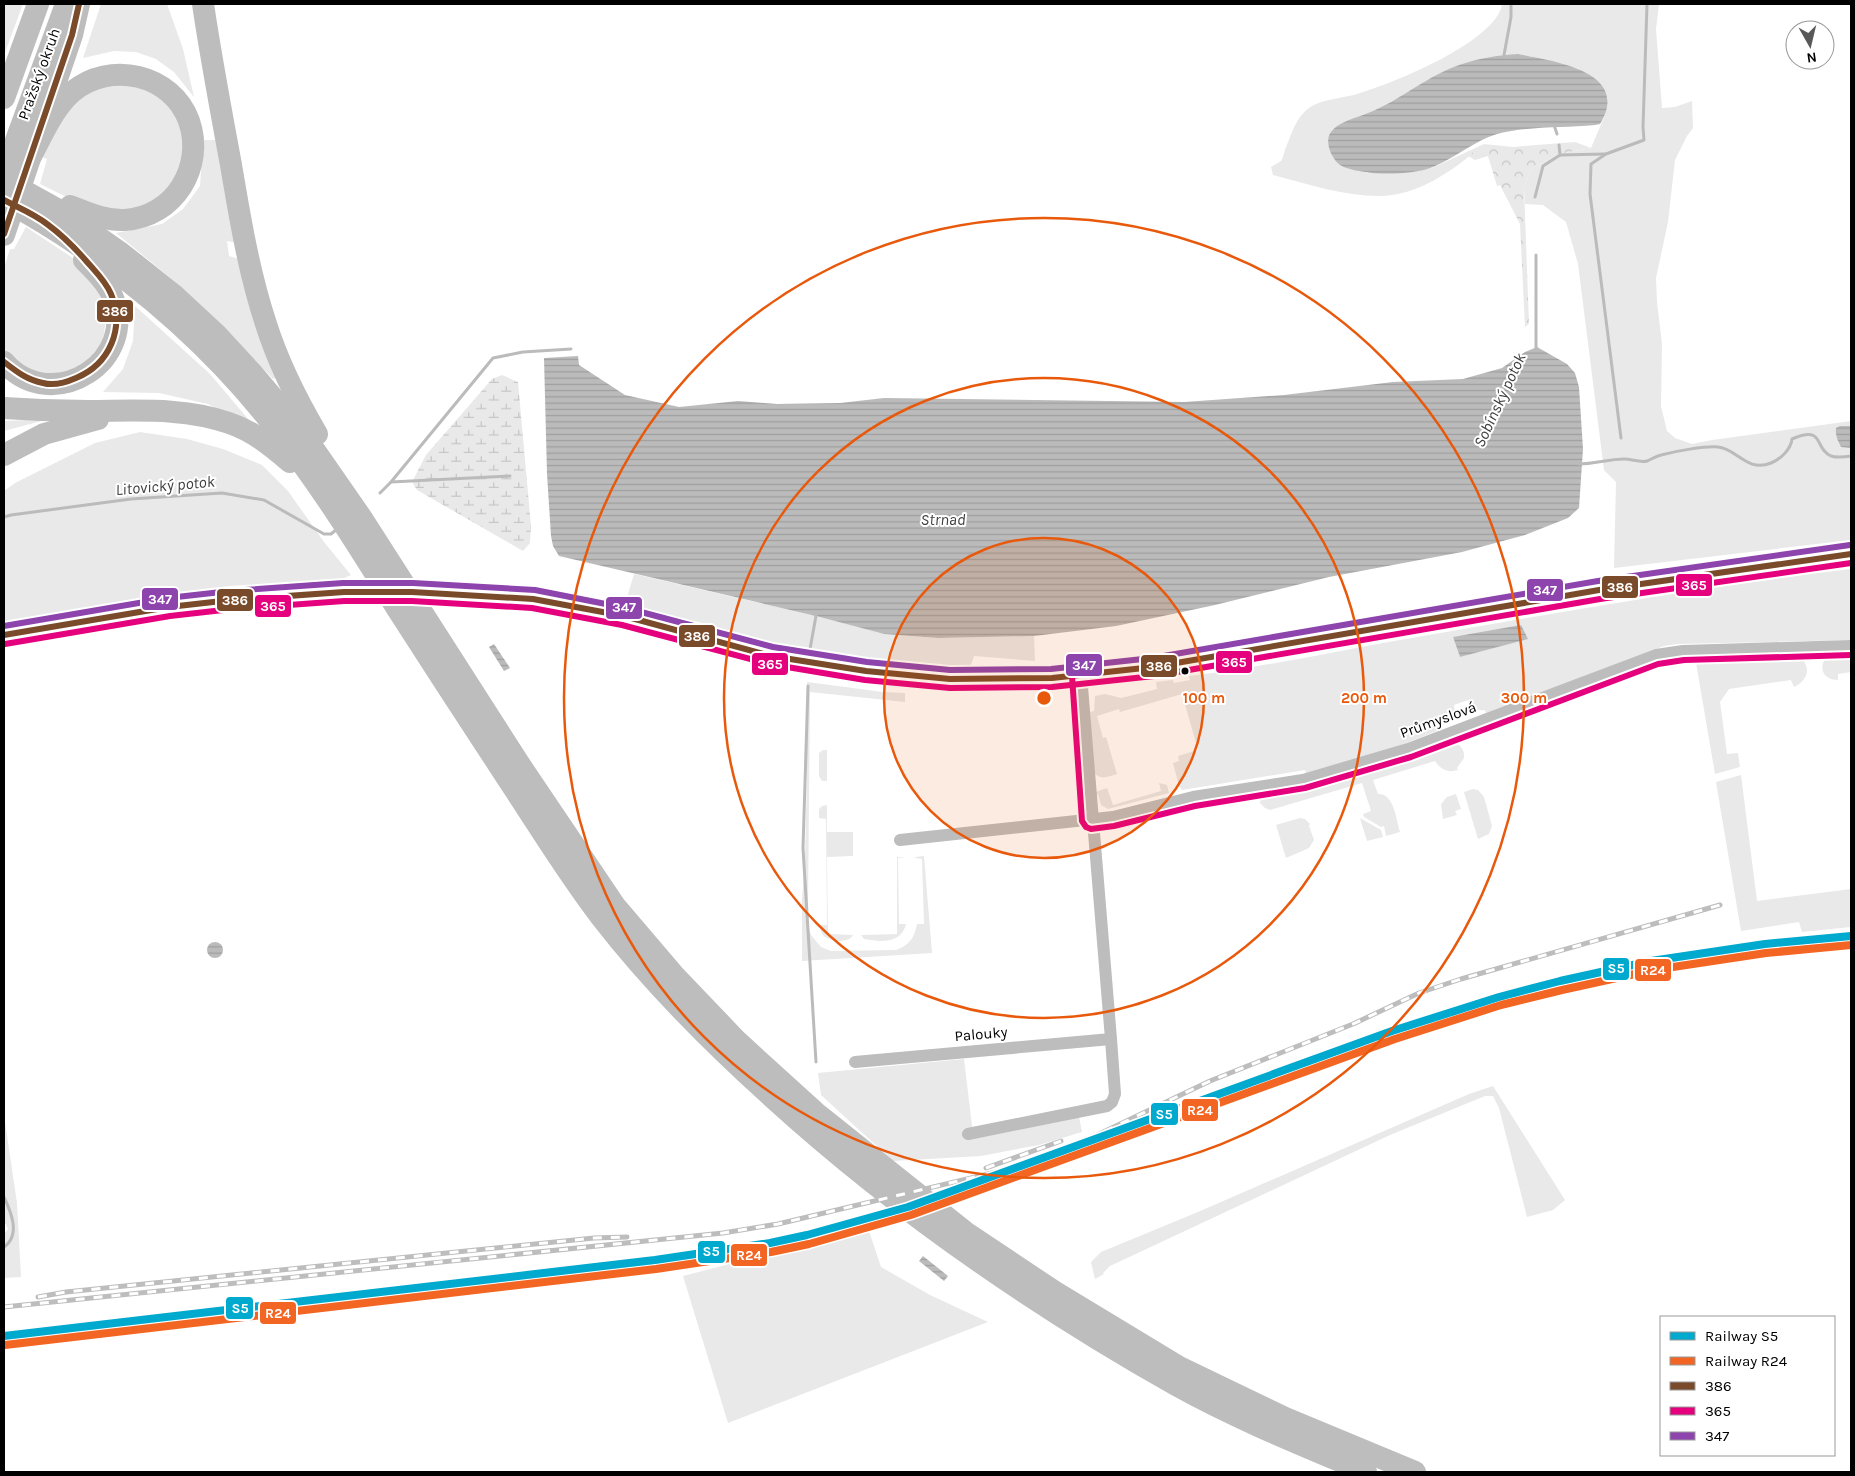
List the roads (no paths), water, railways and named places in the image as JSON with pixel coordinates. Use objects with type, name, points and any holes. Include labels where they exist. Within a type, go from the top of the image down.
[{"type":"highway","name":"Pražský okruh","points":[[4,98],[38,4]]},
{"type":"highway","name":"Pražský okruh","points":[[7,185],[22,151],[66,4]]},
{"type":"highway","points":[[4,235],[22,151],[72,35],[80,4]]},
{"type":"highway","points":[[194,4],[212,68]]},
{"type":"highway","points":[[203,4],[212,68],[243,231],[264,318],[299,401],[326,474]]},
{"type":"highway","points":[[7,185],[99,217],[122,220],[138,218],[159,209],[180,190],[192,165],[194,143],[188,120],[182,107],[172,94],[160,85],[147,79],[115,74],[93,80],[79,87],[67,97],[22,151]]},
{"type":"highway","points":[[7,185],[74,220],[122,253],[174,295],[216,334],[281,406],[326,474],[552,846],[600,916],[659,987],[727,1057],[802,1124],[876,1173],[959,1238],[1055,1292],[1179,1367],[1286,1418],[1415,1472]]},
{"type":"highway","points":[[4,362],[19,375],[33,382],[67,383],[89,373],[100,363],[114,338],[117,315],[107,286],[94,270],[7,185]]},
{"type":"highway","points":[[50,226],[149,298],[192,335],[268,418],[326,474],[361,517],[425,635]]},
{"type":"highway","points":[[4,408],[86,411],[157,410],[195,414],[230,423],[254,434],[326,474]]},
{"type":"highway","points":[[4,455],[30,441],[65,427],[139,410]]},
{"type":"highway","points":[[959,1238],[981,1264],[1045,1307],[1179,1386],[1283,1437],[1366,1472]]},
{"type":"main road","points":[[4,636],[169,607],[231,600],[344,592],[412,592],[533,599],[624,616],[771,656],[866,671],[950,679],[1052,678],[1153,667],[1599,590],[1851,554]]},
{"type":"street","name":"Průmyslová","points":[[1091,820],[1113,817],[1193,797],[1303,780],[1408,749],[1656,655],[1683,650],[1851,646]]},
{"type":"street","points":[[968,1134],[1106,1106],[1112,1102],[1114,1094],[1081,675]]},
{"type":"street","points":[[900,840],[1091,820]]},
{"type":"street","name":"Palouky","points":[[855,1062],[1111,1039]]},
{"type":"water","points":[[1518,54],[1568,65],[1597,80],[1606,92],[1607,106],[1600,124],[1533,128],[1497,134],[1480,141],[1433,167],[1409,172],[1381,173],[1352,170],[1340,165],[1331,154],[1328,145],[1329,136],[1334,128],[1343,122],[1380,108],[1450,69],[1483,58]]},
{"type":"water","name":"Strnad","points":[[1537,347],[1567,364],[1575,373],[1579,387],[1583,449],[1579,508],[1568,518],[1525,535],[1462,552],[1329,577],[1215,605],[1116,626],[1034,636],[938,638],[884,634],[816,616],[559,556],[553,546],[551,536],[547,474],[544,358],[578,356],[579,365],[625,395],[679,407],[738,401],[777,404],[840,403],[884,398],[1184,402],[1284,395],[1393,382],[1463,379],[1502,368],[1525,352]]},
{"type":"water","points":[[1851,426],[1850,448],[1841,447],[1836,436],[1836,428]]},
{"type":"water","points":[[1521,625],[1528,639],[1460,657],[1453,637]]},
{"type":"water","points":[[494,644],[510,668],[504,671],[489,647]]},
{"type":"water","points":[[212,942],[218,942],[223,947],[221,956],[212,958],[207,953],[207,947]]},
{"type":"water","points":[[923,1256],[948,1276],[944,1281],[919,1261]]},
{"type":"waterway","name":"Sobínský potok","points":[[1505,57],[1511,4]]},
{"type":"waterway","points":[[1621,438],[1590,194],[1591,164],[1606,154],[1644,140],[1647,4]]},
{"type":"waterway","name":"Sobínský potok","points":[[1554,125],[1557,134]]},
{"type":"waterway","name":"Sobínský potok","points":[[1535,197],[1543,166],[1560,155],[1559,145]]},
{"type":"waterway","points":[[1560,155],[1605,154]]},
{"type":"waterway","name":"Sobínský potok","points":[[1536,255],[1536,349]]},
{"type":"waterway","points":[[391,482],[493,358],[523,352],[571,349]]},
{"type":"waterway","name":"Litovický potok","points":[[1579,464],[1618,459],[1647,461],[1659,455],[1674,452],[1718,447],[1730,451],[1748,463],[1763,465],[1771,463],[1782,456],[1788,450],[1792,439],[1803,435],[1815,436],[1822,448],[1831,456],[1851,456]]},
{"type":"waterway","name":"Litovický potok","points":[[380,493],[391,482],[510,476]]},
{"type":"waterway","name":"Litovický potok","points":[[4,517],[131,499],[222,493],[264,500],[324,534],[331,534],[337,529]]},
{"type":"waterway","points":[[810,649],[816,616]]},
{"type":"waterway","points":[[4,646],[146,623]]},
{"type":"waterway","points":[[808,686],[803,848],[816,1062]]},
{"type":"waterway","points":[[4,1197],[13,1223],[12,1236],[4,1247]]},
{"type":"railway","points":[[1072,1147],[1210,1081],[1353,1024],[1419,993],[1461,979],[1720,905]]},
{"type":"railway","points":[[986,1168],[1061,1141]]},
{"type":"railway","points":[[4,1307],[723,1233],[778,1224],[1021,1166]]},
{"type":"railway","points":[[38,1297],[66,1292],[594,1238],[627,1237]]},
{"type":"rail line","name":"S5","points":[[4,1336],[655,1260],[770,1243],[807,1235],[908,1207],[1392,1031],[1499,997],[1560,981],[1651,961],[1765,944],[1851,936]]},
{"type":"rail line","name":"R24","points":[[5,1345],[656,1269],[771,1252],[809,1244],[911,1215],[1395,1039],[1501,1005],[1653,970],[1766,953],[1851,945]]}]
